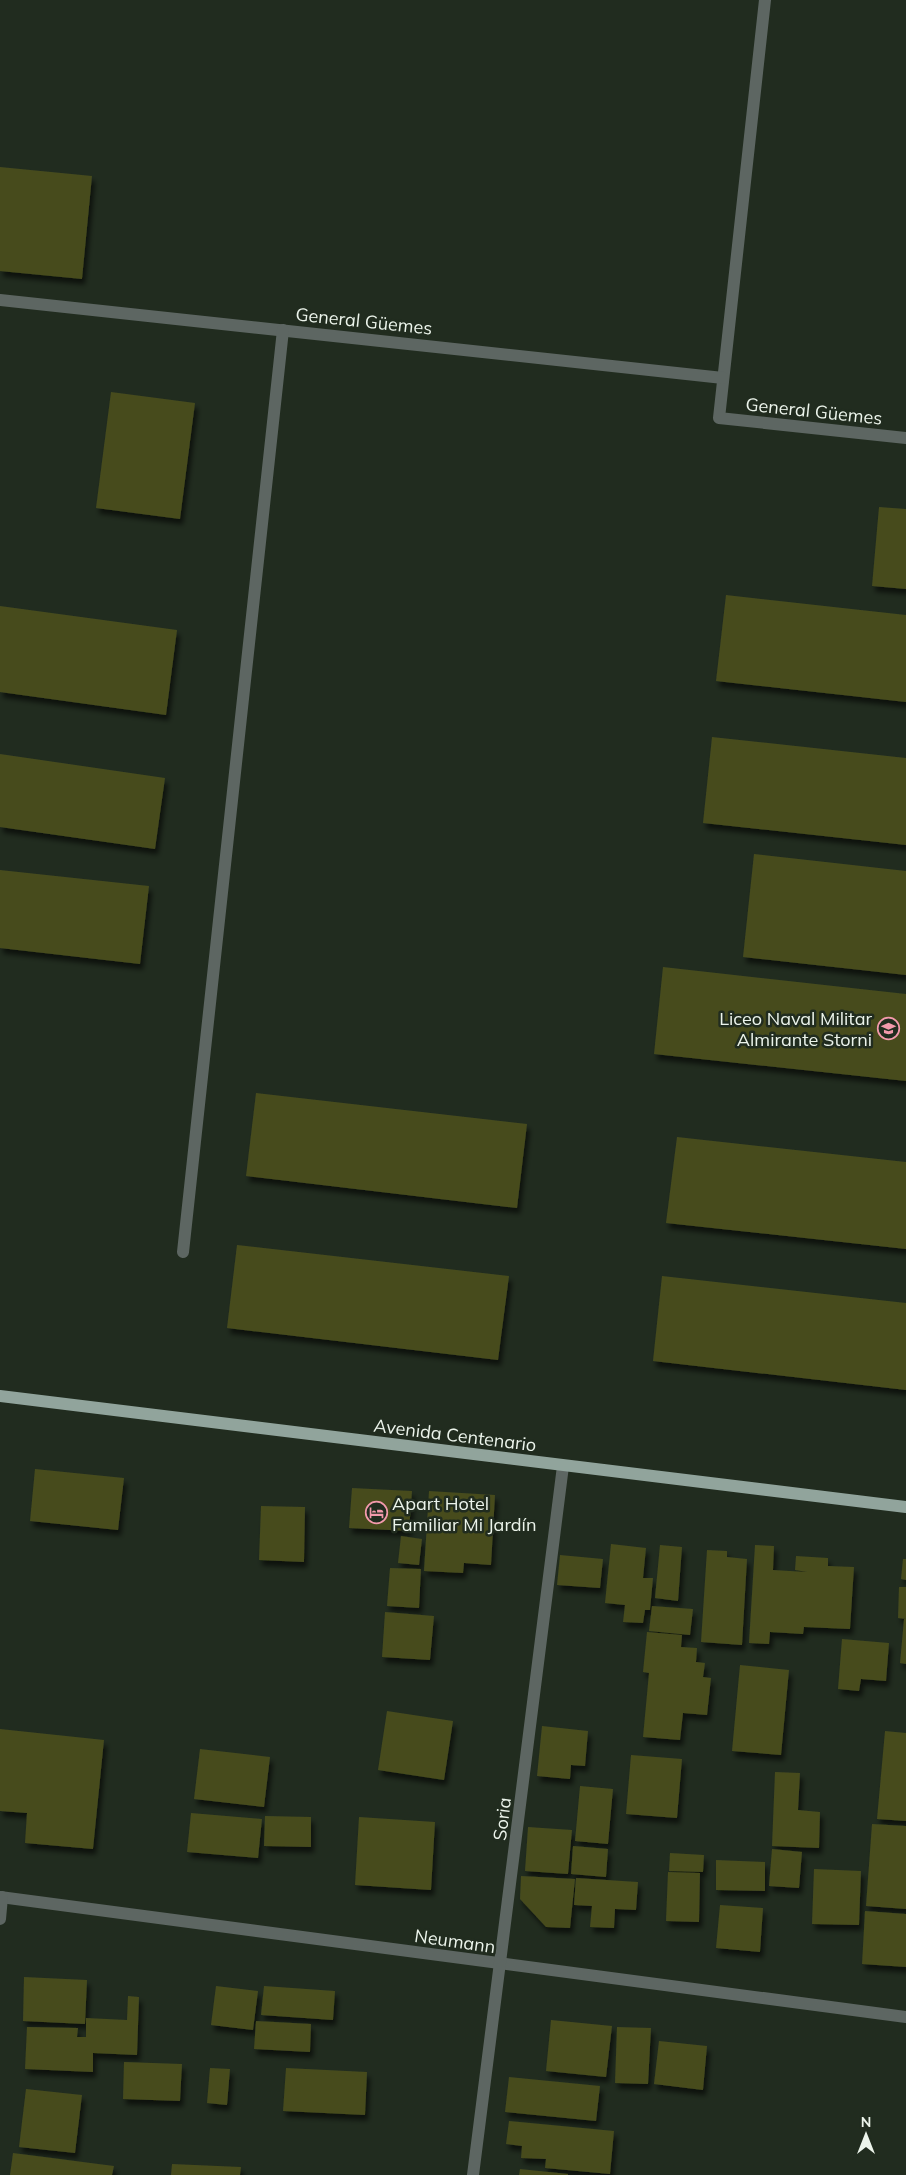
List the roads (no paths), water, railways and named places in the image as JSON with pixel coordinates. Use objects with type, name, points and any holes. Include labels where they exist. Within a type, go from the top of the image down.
[{"type":"main road","name":"Avenida Centenario","points":[[0,1396],[906,1507]]},
{"type":"street","points":[[723,378],[765,0]]},
{"type":"street","name":"General Güemes","points":[[0,300],[723,378],[719,418],[906,438]]},
{"type":"street","points":[[183,1252],[283,330]]},
{"type":"street","name":"Soria","points":[[473,2175],[563,1466]]},
{"type":"street","points":[[0,1919],[1,1897]]},
{"type":"street","name":"Neumann","points":[[1,1897],[501,1965],[906,2017]]},
{"type":"place","name":"Liceo Naval Militar Almirante Storni","points":[[888,1028]]},
{"type":"place","name":"Apart Hotel Familiar Mi Jardín","points":[[376,1513]]}]
